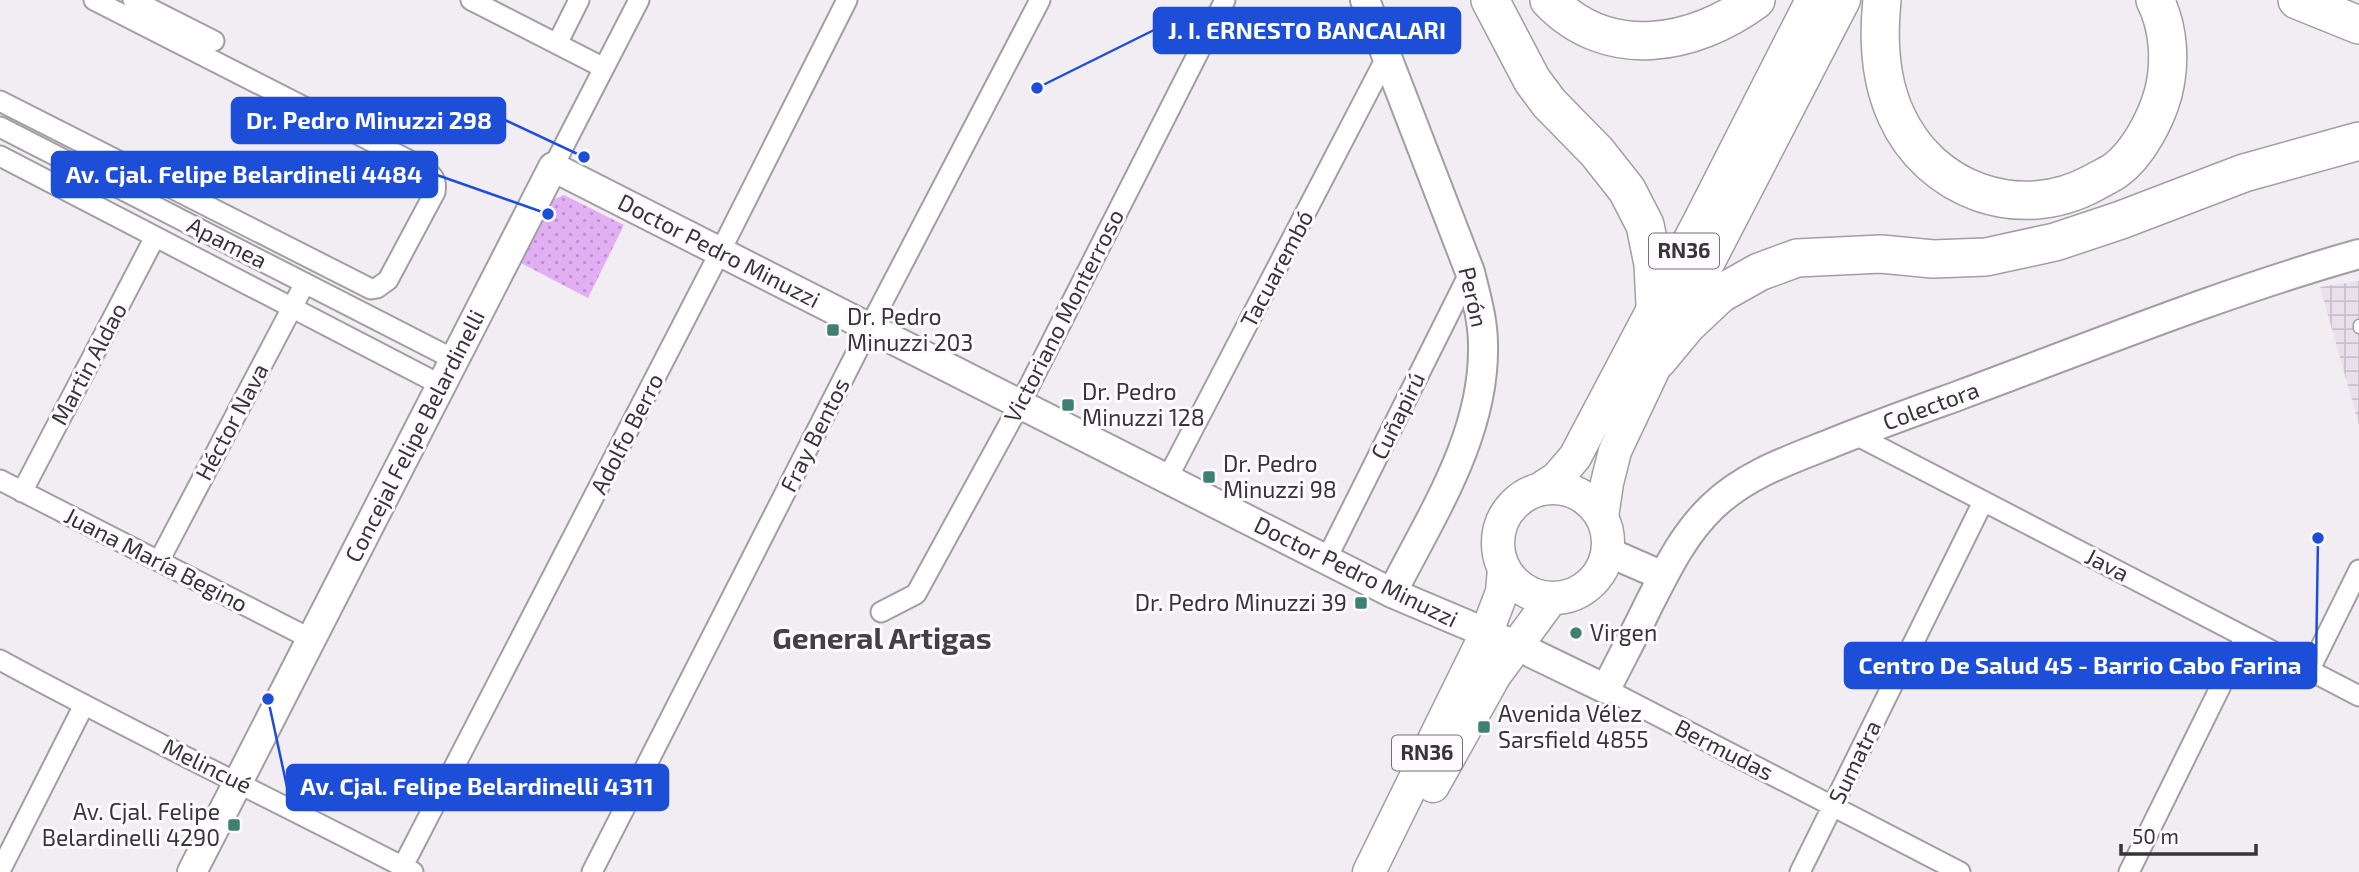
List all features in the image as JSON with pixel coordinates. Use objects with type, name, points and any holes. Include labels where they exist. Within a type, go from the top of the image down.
[{"type":"highway","points":[[1490,0],[1532,80],[1549,103],[1597,152],[1627,190],[1645,225],[1653,264],[1655,305]]},
{"type":"highway","points":[[1549,0],[1574,20],[1595,31],[1617,38],[1662,41],[1706,29],[1724,21],[1756,0]]},
{"type":"highway","points":[[1882,0],[1880,42],[1883,69],[1895,113],[1905,133],[1934,168],[1954,181],[1992,198],[2014,201],[2052,198],[2085,187],[2118,169],[2149,130],[2166,85],[2168,62],[2161,12],[2155,0]]},
{"type":"highway","points":[[2297,0],[2359,25]]},
{"type":"highway","points":[[1658,360],[1687,325],[1720,294],[1759,272],[1797,258],[1881,254],[1933,259],[1986,257],[2055,242],[2244,173],[2359,141]]},
{"type":"main road","name":"Perón","points":[[1365,0],[1470,272],[1480,312],[1483,343],[1483,365],[1472,422],[1449,481],[1392,593]]},
{"type":"main road","name":"RN36","points":[[1391,872],[1436,780],[1495,675],[1504,569],[1498,549],[1499,527],[1505,514],[1526,494],[1557,478],[1575,457],[1812,0]]},
{"type":"main road","name":"RN36","points":[[1608,552],[1607,530],[1602,517],[1606,483],[1615,451],[1658,360],[1844,0]]},
{"type":"main road","name":"Doctor Pedro Minuzzi","points":[[553,167],[1392,593],[1500,640]]},
{"type":"main road","name":"Concejal Felipe Belardinelli","points":[[192,872],[553,167]]},
{"type":"main road","name":"Colectora","points":[[1606,689],[1674,555],[1695,525],[1731,490],[1777,464],[1854,434],[2213,302],[2359,254]]},
{"type":"main road","points":[[1539,489],[1561,489],[1582,496],[1602,517]]},
{"type":"main road","points":[[1504,569],[1512,581],[1523,590],[1551,598],[1565,597],[1591,584],[1600,572],[1608,552],[1663,576]]},
{"type":"main road","name":"RN36","points":[[1369,872],[1500,640],[1551,598]]},
{"type":"main road","name":"Bermudas","points":[[1500,640],[1606,689]]},
{"type":"street","points":[[0,100],[371,289],[388,281],[435,192],[437,184],[434,177],[424,168],[94,0]]},
{"type":"street","points":[[134,0],[214,41]]},
{"type":"street","points":[[471,0],[604,68]]},
{"type":"street","points":[[557,44],[579,0]]},
{"type":"street","name":"Concejal Felipe Belardinelli","points":[[553,167],[639,0]]},
{"type":"street","name":"Adolfo Berro","points":[[409,869],[848,0]]},
{"type":"street","name":"Fray Bentos","points":[[592,872],[869,328],[1040,0]]},
{"type":"street","name":"Victoriano Monterroso","points":[[881,612],[916,594],[1020,404],[1225,0]]},
{"type":"street","name":"Tacuarembó","points":[[1167,479],[1386,58]]},
{"type":"street","name":"Apamea","points":[[0,127],[455,360]]},
{"type":"street","points":[[2,162],[19,136]]},
{"type":"street","name":"Apamea","points":[[2,162],[155,237],[441,385]]},
{"type":"street","name":"Martin Aldao","points":[[22,492],[155,237]]},
{"type":"street","name":"Cuñapirú","points":[[1326,560],[1470,272]]},
{"type":"street","name":"Héctor Nava","points":[[159,561],[304,283]]},
{"type":"street","name":"Java","points":[[1854,434],[2359,696]]},
{"type":"street","name":"Juana María Begino","points":[[0,480],[311,639]]},
{"type":"street","name":"Sumatra","points":[[1800,872],[1983,502]]},
{"type":"street","points":[[2309,671],[2359,570]]},
{"type":"street","points":[[2129,872],[2245,637]]},
{"type":"street","name":"Melincué","points":[[0,660],[409,869]]},
{"type":"street","name":"Bermudas","points":[[1606,689],[1960,872]]},
{"type":"street","points":[[0,871],[84,705]]},
{"type":"shaded area","points":[[564,195],[624,225],[588,298],[519,262],[547,202]]},
{"type":"shaded area","points":[[2359,281],[2359,425],[2320,287]]},
{"type":"place","name":"J. I. ERNESTO BANCALARI","points":[[1037,88]]},
{"type":"place","name":"Dr. Pedro Minuzzi 298","points":[[584,157]]},
{"type":"place","name":"Av. Cjal. Felipe Belardineli 4484","points":[[548,214]]},
{"type":"place","name":"Dr. Pedro Minuzzi 203","points":[[833,330]]},
{"type":"place","name":"Dr. Pedro Minuzzi 128","points":[[1068,405]]},
{"type":"place","name":"Dr. Pedro Minuzzi 98","points":[[1209,477]]},
{"type":"place","name":"Centro De Salud 45 - Barrio Cabo Farina","points":[[2318,538]]},
{"type":"place","name":"Dr. Pedro Minuzzi 39","points":[[1361,603]]},
{"type":"place","name":"Virgen","points":[[1576,633]]},
{"type":"place","name":"Av. Cjal. Felipe Belardinelli 4311","points":[[268,699]]},
{"type":"place","name":"Avenida Vélez Sarsfield 4855","points":[[1484,727]]},
{"type":"place","name":"Av. Cjal. Felipe Belardinelli 4290","points":[[234,825]]},
{"type":"district","name":"General Artigas","points":[[882,639]]}]
